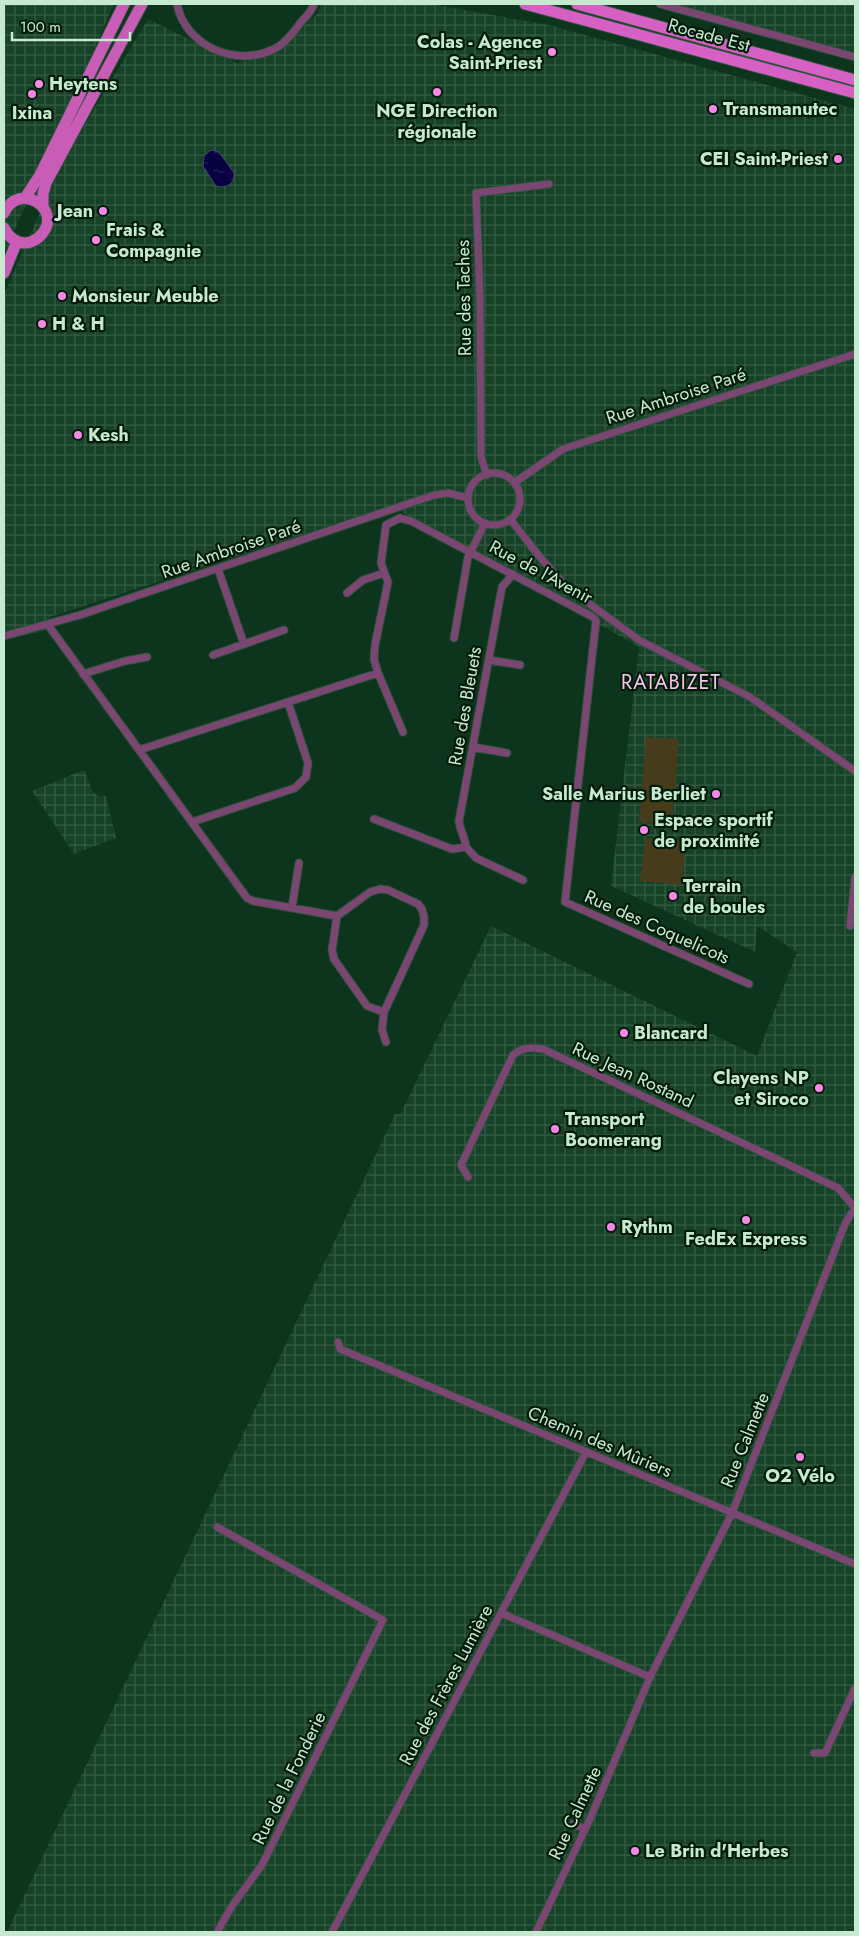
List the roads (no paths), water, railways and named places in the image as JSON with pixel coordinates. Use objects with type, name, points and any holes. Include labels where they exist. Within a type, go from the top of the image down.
[{"type":"highway","name":"Rocade Est","points":[[525,4],[855,93]]},
{"type":"highway","name":"Rocade Est","points":[[577,4],[855,80]]},
{"type":"main road","points":[[25,198],[40,175],[124,4]]},
{"type":"main road","points":[[42,206],[46,183],[142,4]]},
{"type":"main road","points":[[4,213],[12,202],[25,198],[32,199],[42,206],[47,216],[43,233],[32,241],[17,241],[6,234],[4,228]]},
{"type":"main road","points":[[4,273],[17,241]]},
{"type":"street","points":[[177,4],[184,24],[191,33],[202,42],[225,55],[239,57],[256,55],[275,49],[291,35],[314,4]]},
{"type":"street","points":[[660,4],[855,57]]},
{"type":"street","name":"Rue des Taches","points":[[487,475],[481,457],[480,299],[476,193],[549,184]]},
{"type":"street","name":"Rue Ambroise Paré","points":[[514,483],[564,449],[855,354]]},
{"type":"street","points":[[500,474],[514,483],[519,492],[520,504],[518,511],[510,519],[499,524],[485,523],[475,515],[470,507],[468,498],[471,485],[476,480],[487,475],[500,474]]},
{"type":"street","name":"Rue Ambroise Paré","points":[[4,636],[48,625],[434,495],[448,493],[468,498]]},
{"type":"street","name":"Rue de l'Avenir","points":[[384,573],[381,563],[386,525],[400,518],[411,520],[593,617],[596,621]]},
{"type":"street","name":"Rue de l'Avenir","points":[[510,519],[538,556],[568,588],[639,640],[750,697],[855,771]]},
{"type":"street","points":[[471,552],[485,523]]},
{"type":"street","name":"Rue de l'Avenir","points":[[454,638],[471,552]]},
{"type":"street","points":[[218,569],[244,644]]},
{"type":"street","points":[[347,594],[363,580],[384,573],[388,582],[375,644],[374,659],[403,732]]},
{"type":"street","name":"Rue des Bleuets","points":[[466,847],[459,821],[502,587],[512,574]]},
{"type":"street","name":"Rue des Coquelicots","points":[[596,621],[565,902],[749,984]]},
{"type":"street","points":[[48,625],[247,898],[254,901],[337,916]]},
{"type":"street","points":[[213,655],[284,630]]},
{"type":"street","points":[[83,674],[125,661],[147,657]]},
{"type":"street","points":[[489,660],[520,664]]},
{"type":"street","points":[[139,750],[378,672]]},
{"type":"street","points":[[192,822],[294,788],[306,777],[308,763],[288,702]]},
{"type":"street","points":[[473,747],[507,753]]},
{"type":"street","points":[[374,819],[452,849],[466,847],[476,858],[523,880]]},
{"type":"street","points":[[292,907],[299,863]]},
{"type":"street","points":[[850,926],[855,877]]},
{"type":"street","points":[[384,1012],[367,1006],[334,959],[332,950],[337,916],[370,892],[380,889],[388,890],[418,904],[422,909],[424,917],[424,925],[384,1012],[382,1030],[386,1042]]},
{"type":"street","name":"Rue Jean Rostand","points":[[468,1177],[461,1165],[513,1055],[520,1050],[530,1047],[543,1049],[838,1188],[855,1209]]},
{"type":"street","name":"Rue Calmette","points":[[536,1932],[584,1830],[650,1677],[732,1513],[845,1224],[855,1209]]},
{"type":"street","name":"Chemin des Mûriers","points":[[338,1342],[340,1349],[855,1564]]},
{"type":"street","name":"Rue des Frères Lumière","points":[[332,1932],[586,1452]]},
{"type":"street","name":"Rue de la Fonderie","points":[[217,1527],[383,1620],[262,1865],[232,1906],[217,1932]]},
{"type":"street","points":[[501,1613],[650,1677]]},
{"type":"street","points":[[814,1753],[825,1753],[855,1688]]},
{"type":"street","points":[[573,1824],[584,1830]]},
{"type":"water","points":[[211,150],[219,152],[234,173],[233,180],[229,185],[216,186],[203,166],[204,156]]},
{"type":"place","name":"Colas - Agence Saint-Priest","points":[[552,52]]},
{"type":"place","name":"Heytens","points":[[39,84]]},
{"type":"place","name":"NGE Direction régionale","points":[[437,92]]},
{"type":"place","name":"Ixina","points":[[32,94]]},
{"type":"place","name":"Transmanutec","points":[[713,109]]},
{"type":"place","name":"CEI Saint-Priest","points":[[838,159]]},
{"type":"place","name":"Jean","points":[[103,211]]},
{"type":"place","name":"Frais & Compagnie","points":[[96,240]]},
{"type":"place","name":"Monsieur Meuble","points":[[62,296]]},
{"type":"place","name":"H & H","points":[[42,324]]},
{"type":"place","name":"Kesh","points":[[78,435]]},
{"type":"place","name":"Salle Marius Berliet","points":[[716,794]]},
{"type":"place","name":"Espace sportif de proximité","points":[[644,830]]},
{"type":"place","name":"Terrain de boules","points":[[673,896]]},
{"type":"place","name":"Blancard","points":[[624,1033]]},
{"type":"place","name":"Clayens NP et Siroco","points":[[819,1088]]},
{"type":"place","name":"Transport Boomerang","points":[[555,1129]]},
{"type":"place","name":"FedEx Express","points":[[746,1220]]},
{"type":"place","name":"Rythm","points":[[611,1227]]},
{"type":"place","name":"O2 Vélo","points":[[800,1457]]},
{"type":"place","name":"Le Brin d'Herbes","points":[[635,1851]]},
{"type":"district","name":"RATABIZET","points":[[671,682]]}]
